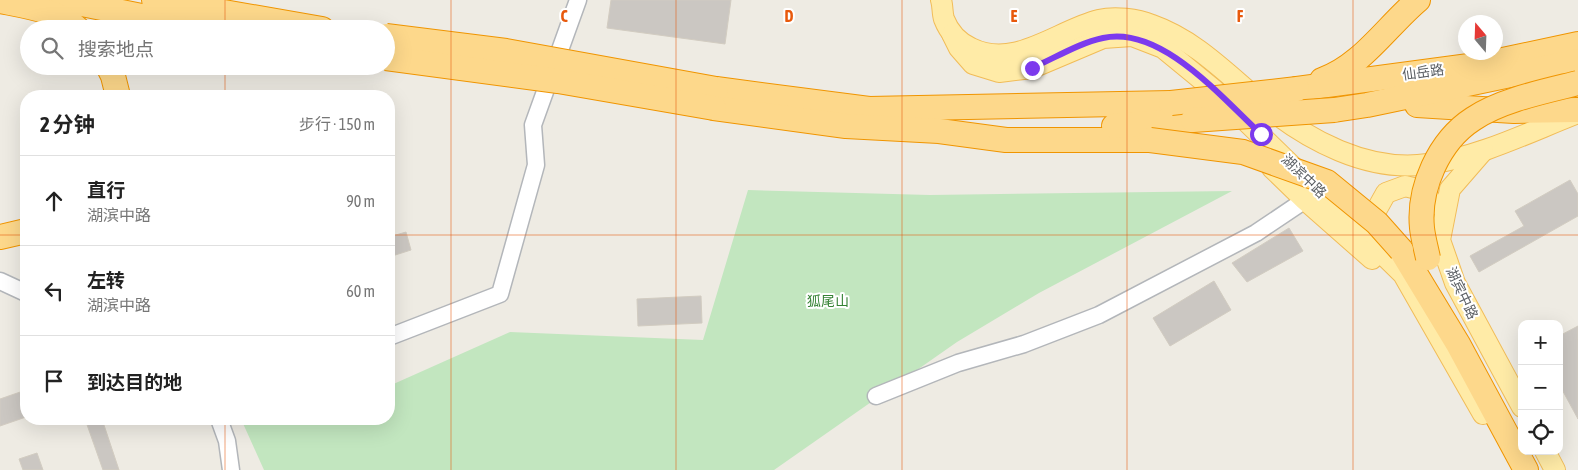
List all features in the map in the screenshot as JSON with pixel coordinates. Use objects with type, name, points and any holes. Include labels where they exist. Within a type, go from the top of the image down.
[{"type":"highway","points":[[62,0],[161,20]]},
{"type":"highway","points":[[154,0],[270,20]]},
{"type":"highway","points":[[395,59],[558,81],[715,99],[869,109],[1171,103],[1297,89],[1332,77],[1355,61],[1397,18],[1418,0]]},
{"type":"highway","points":[[0,1],[67,20]]},
{"type":"highway","points":[[395,37],[506,51],[715,99],[846,126],[939,131],[1006,140],[1150,140],[1243,152],[1326,182],[1377,223],[1401,250],[1458,344],[1526,470]]},
{"type":"highway","name":"仙岳路","points":[[1297,89],[1484,64],[1578,44]]},
{"type":"highway","name":"仙岳路","points":[[939,131],[1075,128],[1334,110],[1367,105],[1578,61]]},
{"type":"highway","points":[[111,75],[116,90]]},
{"type":"highway","points":[[1518,425],[1436,280],[1434,249],[1422,227],[1423,201],[1430,174],[1450,140],[1473,118],[1526,95],[1578,83]]},
{"type":"highway","points":[[1367,105],[1454,106],[1576,117]]},
{"type":"highway","points":[[0,237],[20,232]]},
{"type":"highway","points":[[1535,455],[1544,470]]},
{"type":"main road","name":"湖滨中路","points":[[942,1],[943,17],[959,48],[973,64],[999,72],[1032,68],[1103,38],[1132,36],[1163,48],[1213,88],[1403,274],[1496,436],[1519,470]]},
{"type":"main road","points":[[952,34],[967,46],[980,53],[1002,56],[1030,49],[1072,28],[1101,19],[1130,19],[1152,25],[1197,47],[1294,128],[1344,153],[1390,165],[1427,164],[1483,151],[1576,117]]},
{"type":"main road","points":[[1261,134],[1272,168],[1366,256],[1403,274]]},
{"type":"main road","points":[[1434,249],[1450,189],[1483,151]]},
{"type":"main road","name":"湖宾中路","points":[[1370,240],[1372,218],[1386,193],[1405,186],[1425,191],[1437,211],[1434,249],[1455,283],[1518,400]]},
{"type":"main road","points":[[1547,455],[1555,470]]},
{"type":"street","points":[[395,334],[500,294],[536,165],[533,125],[578,0]]},
{"type":"street","points":[[876,396],[958,363],[1024,344],[1098,315],[1256,233],[1305,200]]},
{"type":"street","points":[[0,281],[20,290]]},
{"type":"street","points":[[221,425],[227,441],[231,470]]},
{"type":"green space","name":"狐尾山","points":[[748,190],[930,195],[1232,191],[1039,293],[957,342],[774,470],[264,470],[244,425],[395,425],[395,383],[510,332],[703,340]]},
{"type":"building","points":[[611,0],[731,0],[725,44],[607,28]]},
{"type":"building","points":[[1570,180],[1578,194],[1578,216],[1479,272],[1470,256],[1524,226],[1515,211]]},
{"type":"building","points":[[1289,228],[1303,251],[1247,282],[1232,263]]},
{"type":"building","points":[[406,232],[411,250],[395,255],[395,235]]},
{"type":"building","points":[[1214,281],[1231,310],[1170,346],[1153,318]]},
{"type":"building","points":[[701,296],[702,323],[638,326],[637,299]]},
{"type":"building","points":[[1578,326],[1578,419],[1563,391],[1563,334]]},
{"type":"building","points":[[20,392],[20,419],[0,426],[0,399]]},
{"type":"building","points":[[87,425],[104,425],[119,470],[103,470]]},
{"type":"building","points":[[37,453],[43,470],[23,470],[19,459]]},
{"type":"route","points":[[1032,68],[1103,38],[1132,36],[1163,48],[1213,88],[1261,134]]}]
